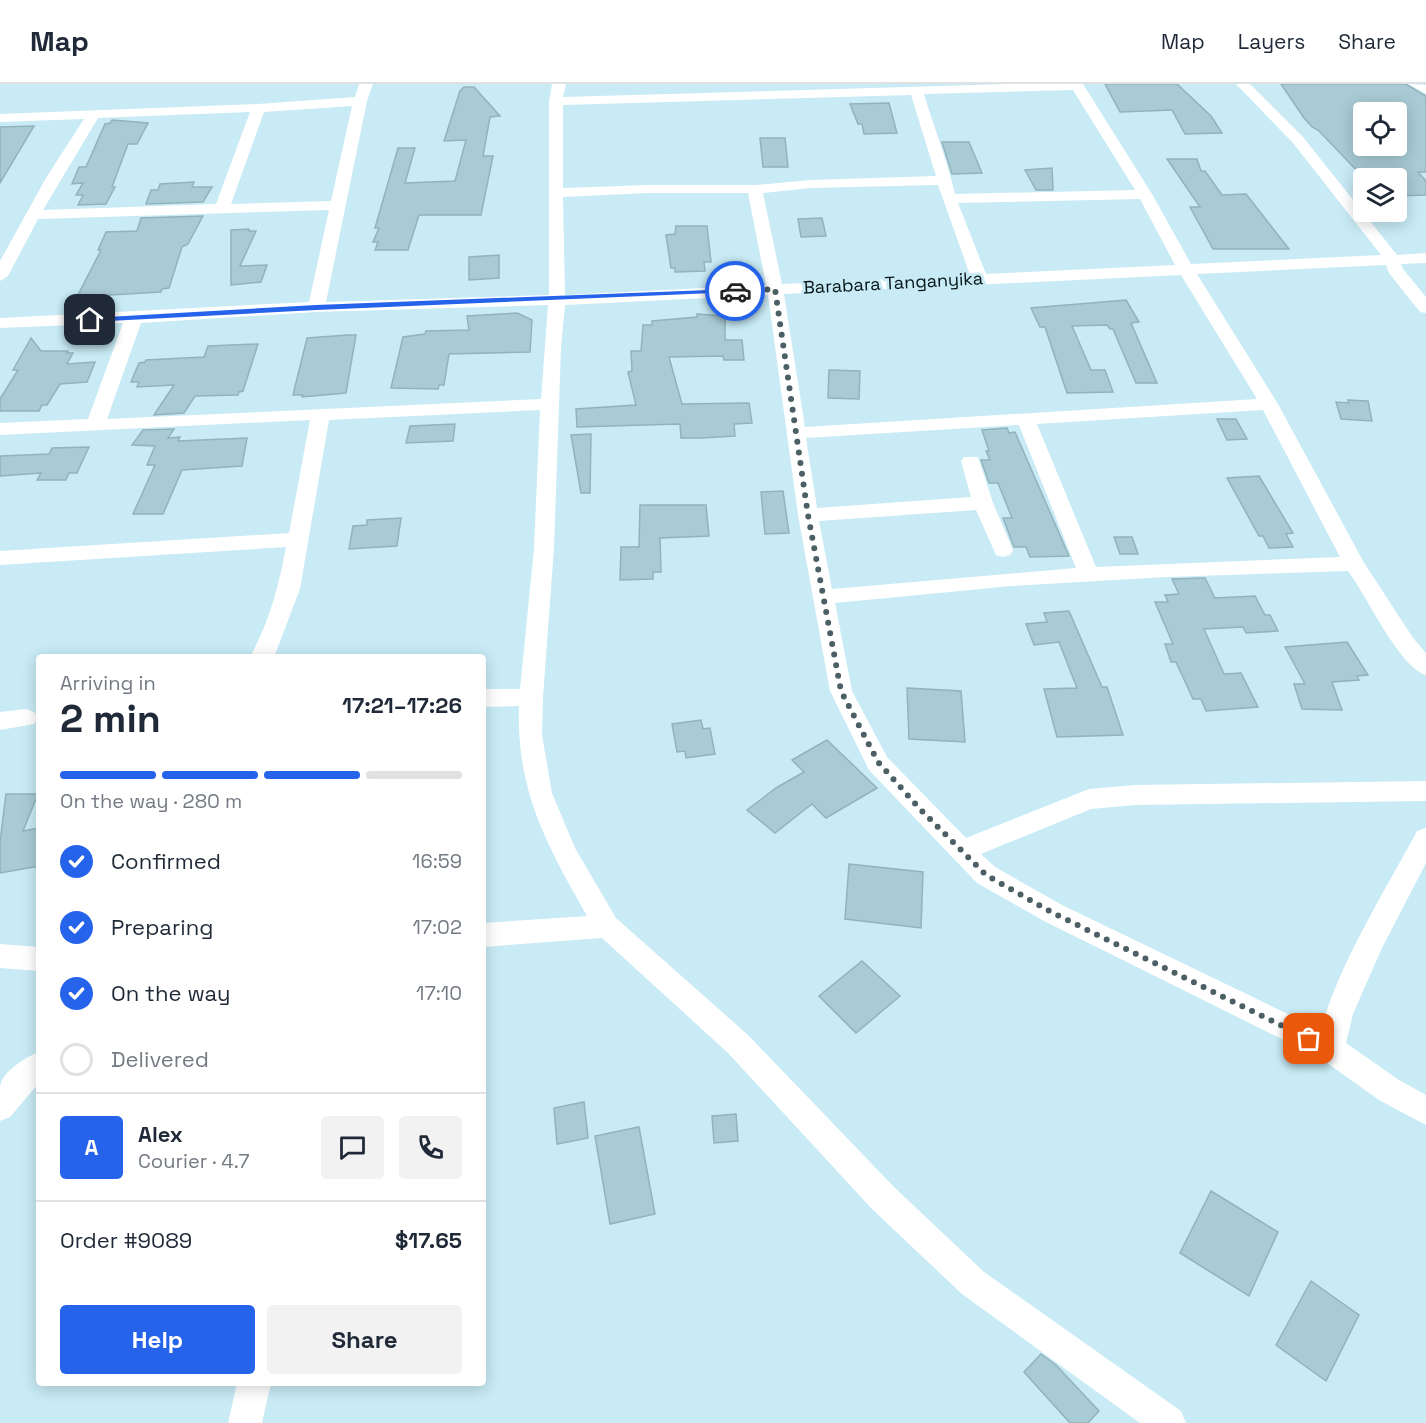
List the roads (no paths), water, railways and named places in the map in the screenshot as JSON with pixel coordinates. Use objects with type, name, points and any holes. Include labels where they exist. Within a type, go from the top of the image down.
[{"type":"street","points":[[316,308],[337,204],[360,101],[366,84]]},
{"type":"street","points":[[1243,84],[1298,140],[1392,259],[1395,270],[1426,308]]},
{"type":"street","points":[[1415,84],[1426,90]]},
{"type":"street","points":[[1169,1423],[973,1283],[883,1198],[738,1044],[608,926],[564,851],[540,793],[530,735],[531,697],[544,548],[552,348],[557,300],[558,92],[678,90],[917,92],[1076,85],[1145,194],[1185,268],[1269,404],[1354,564],[1369,581],[1384,612],[1399,635],[1416,658],[1426,667]]},
{"type":"street","points":[[917,92],[949,199],[980,279]]},
{"type":"street","points":[[0,118],[258,108],[360,101]]},
{"type":"street","points":[[222,208],[258,108]]},
{"type":"street","points":[[0,276],[32,215],[93,115]]},
{"type":"street","points":[[556,193],[681,188],[755,189],[811,184],[944,180]]},
{"type":"street","points":[[755,189],[775,289],[822,597],[841,691],[878,762],[986,875],[1053,913],[1330,1049],[1389,1090],[1426,1111]]},
{"type":"street","points":[[949,199],[1145,194]]},
{"type":"street","points":[[32,215],[337,204]]},
{"type":"street","name":"Barabara Tanganyika","points":[[0,323],[316,308],[557,300],[1426,258]]},
{"type":"street","points":[[96,424],[134,318]]},
{"type":"street","points":[[0,429],[550,404]]},
{"type":"street","points":[[796,433],[1269,404]]},
{"type":"street","points":[[264,654],[289,589],[321,413]]},
{"type":"street","points":[[1026,419],[1089,575]]},
{"type":"street","points":[[971,461],[983,503],[1003,550]]},
{"type":"street","points":[[808,515],[983,503]]},
{"type":"street","points":[[0,558],[52,557],[163,547],[268,544],[298,538]]},
{"type":"street","points":[[822,597],[1167,570],[1354,564]]},
{"type":"street","points":[[486,698],[531,697]]},
{"type":"street","points":[[0,721],[26,718]]},
{"type":"street","points":[[962,851],[1089,799],[1135,795],[1426,791]]},
{"type":"street","points":[[1330,1049],[1339,1014],[1369,946],[1426,838]]},
{"type":"street","points":[[486,935],[608,926]]},
{"type":"street","points":[[0,956],[36,959]]},
{"type":"street","points":[[0,1107],[22,1079],[36,1067]]},
{"type":"street","points":[[245,1423],[253,1386]]}]
